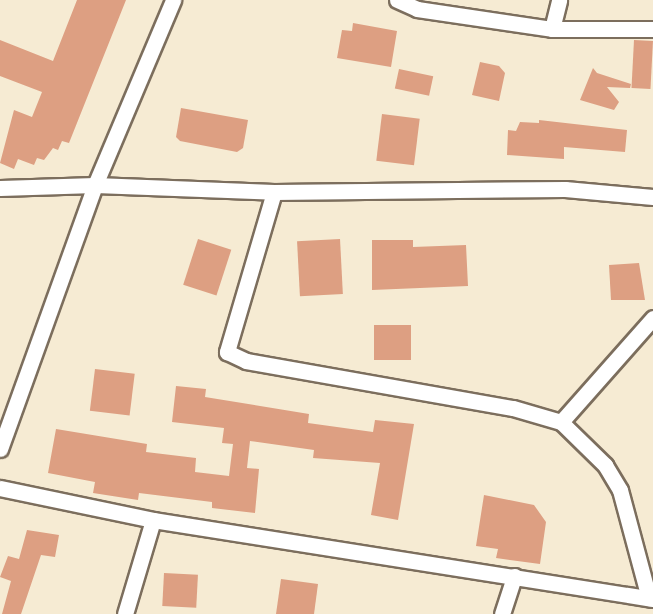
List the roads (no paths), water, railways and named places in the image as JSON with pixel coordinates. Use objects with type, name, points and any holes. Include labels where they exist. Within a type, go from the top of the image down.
[{"type":"street","points":[[0,449],[95,185],[173,0]]},
{"type":"street","points":[[397,0],[417,9],[552,29],[653,29]]},
{"type":"street","points":[[552,29],[559,0]]},
{"type":"street","points":[[0,188],[95,185],[274,192],[565,189],[653,197]]},
{"type":"street","points":[[0,488],[153,520],[651,598],[620,489],[605,465],[561,422],[513,408],[246,361],[227,352],[274,192]]},
{"type":"street","points":[[561,422],[653,318]]},
{"type":"street","points":[[125,614],[153,520]]},
{"type":"street","points":[[502,614],[513,576]]}]
